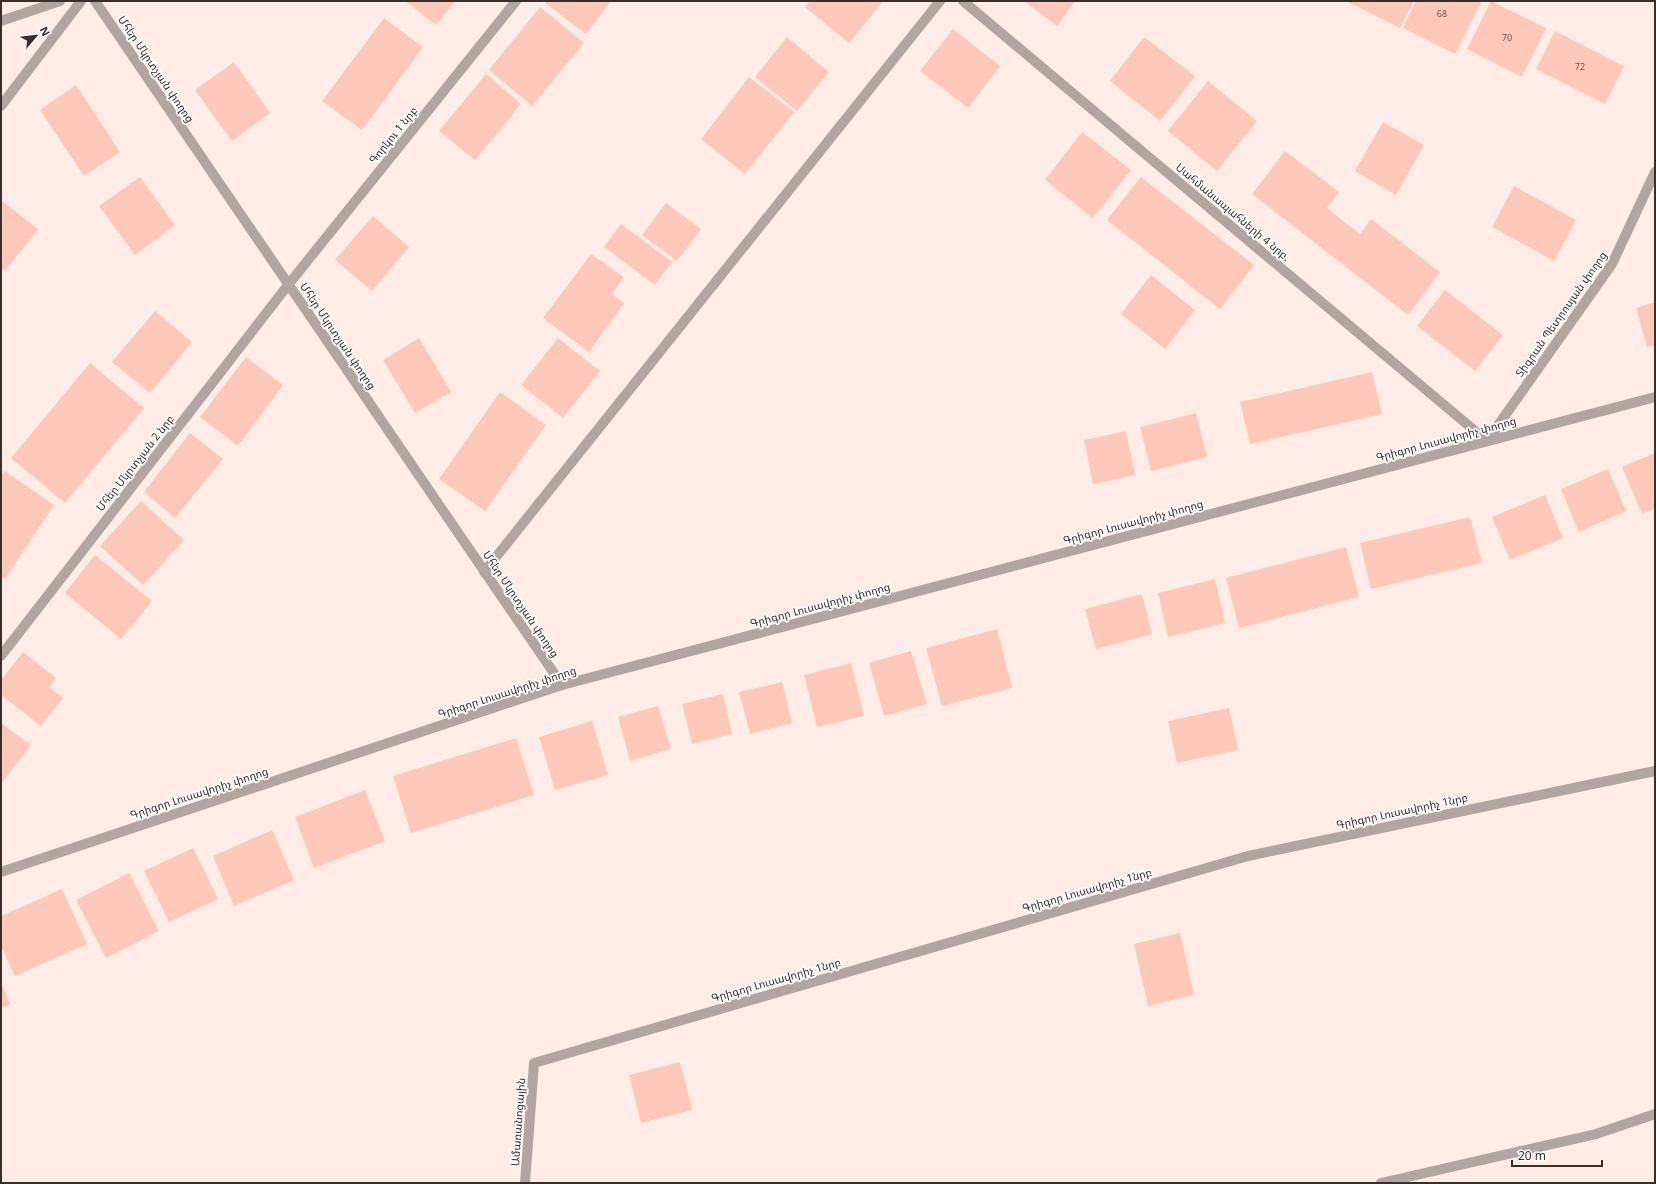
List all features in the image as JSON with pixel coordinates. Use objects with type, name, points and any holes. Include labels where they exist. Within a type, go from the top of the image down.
[{"type":"street","points":[[1,21],[60,1]]},
{"type":"street","points":[[1,106],[81,1]]},
{"type":"street","name":"Մհեր Մկրտչյան փողոց","points":[[95,1],[562,685]]},
{"type":"street","name":"Գորկու 1 նրբ","points":[[288,285],[516,1]]},
{"type":"street","points":[[484,572],[940,1]]},
{"type":"street","name":"Սահմանապահների 4 նրբ.","points":[[963,1],[1487,441]]},
{"type":"street","name":"Տիգրան Պետրոսյան փողոց","points":[[1487,441],[1612,264],[1655,172]]},
{"type":"street","name":"Մհեր Մկրտչյան 2 նրբ","points":[[1,656],[288,285]]},
{"type":"street","name":"Գրիգոր Լուսավորիչ փողոց","points":[[1,872],[562,685],[1655,397]]},
{"type":"street","name":"Գրիգոր Լուսավորիչ 1նրբ","points":[[534,1063],[1248,856],[1655,771]]},
{"type":"street","name":"Ամառանոցային","points":[[525,1183],[534,1063]]},
{"type":"street","points":[[1381,1183],[1596,1134],[1655,1114]]},
{"type":"building","points":[[405,1],[455,1],[436,25]]},
{"type":"building","points":[[547,1],[611,1],[586,34],[545,3]]},
{"type":"building","points":[[810,1],[883,1],[849,43],[805,7]]},
{"type":"building","points":[[1024,1],[1075,1],[1057,26]]},
{"type":"building","points":[[1346,1],[1414,1],[1400,28]]},
{"type":"building","points":[[1416,1],[1482,1],[1455,54],[1403,28]]},
{"type":"building","points":[[1491,1],[1546,28],[1522,77],[1467,49]]},
{"type":"building","points":[[540,7],[584,43],[532,106],[489,70]]},
{"type":"building","points":[[384,18],[423,47],[362,130],[322,101]]},
{"type":"building","points":[[953,29],[1000,66],[968,108],[920,71]]},
{"type":"building","points":[[1555,31],[1624,66],[1605,104],[1536,69]]},
{"type":"building","points":[[787,37],[829,72],[797,111],[755,77]]},
{"type":"building","points":[[1144,37],[1195,76],[1160,121],[1110,81]]},
{"type":"building","points":[[234,62],[270,113],[232,141],[195,90]]},
{"type":"building","points":[[486,74],[521,104],[475,160],[439,131]]},
{"type":"building","points":[[749,77],[794,112],[745,174],[701,139]]},
{"type":"building","points":[[1208,81],[1257,121],[1217,171],[1168,131]]},
{"type":"building","points":[[76,85],[120,152],[84,176],[40,110]]},
{"type":"building","points":[[1383,122],[1424,145],[1396,195],[1355,171]]},
{"type":"building","points":[[1082,132],[1131,170],[1093,218],[1045,180]]},
{"type":"building","points":[[1285,151],[1339,192],[1327,208],[1360,234],[1371,219],[1440,272],[1408,315],[1252,194]]},
{"type":"building","points":[[140,177],[175,225],[135,255],[99,206]]},
{"type":"building","points":[[1141,177],[1254,265],[1220,309],[1107,220]]},
{"type":"building","points":[[1514,186],[1576,220],[1554,261],[1492,227]]},
{"type":"building","points":[[1,200],[38,229],[5,271],[1,267]]},
{"type":"building","points":[[666,203],[701,229],[677,261],[642,235]]},
{"type":"building","points":[[373,216],[409,247],[372,291],[335,260]]},
{"type":"building","points":[[621,224],[672,262],[655,285],[604,247]]},
{"type":"building","points":[[591,254],[624,277],[612,294],[624,303],[589,352],[543,318]]},
{"type":"building","points":[[1151,275],[1195,310],[1165,349],[1121,314]]},
{"type":"building","points":[[1445,290],[1503,335],[1475,371],[1417,326]]},
{"type":"building","points":[[1655,302],[1655,345],[1647,347],[1636,308]]},
{"type":"building","points":[[155,311],[192,342],[150,393],[112,362]]},
{"type":"building","points":[[419,338],[451,392],[415,413],[383,360]]},
{"type":"building","points":[[558,338],[600,371],[563,418],[521,385]]},
{"type":"building","points":[[246,357],[283,385],[238,446],[200,417]]},
{"type":"building","points":[[90,363],[144,408],[65,503],[11,458]]},
{"type":"building","points":[[1372,372],[1382,414],[1250,444],[1240,402]]},
{"type":"building","points":[[500,392],[546,425],[485,511],[439,479]]},
{"type":"building","points":[[1196,413],[1207,457],[1151,471],[1140,427]]},
{"type":"building","points":[[1126,431],[1135,475],[1093,484],[1084,440]]},
{"type":"building","points":[[190,433],[223,459],[175,518],[144,492]]},
{"type":"building","points":[[1655,453],[1655,508],[1642,514],[1622,467]]},
{"type":"building","points":[[1608,469],[1626,511],[1579,532],[1561,489]]},
{"type":"building","points":[[5,471],[54,505],[5,579],[1,577],[1,476]]},
{"type":"building","points":[[1545,495],[1563,538],[1510,560],[1492,517]]},
{"type":"building","points":[[141,501],[184,540],[143,585],[100,546]]},
{"type":"building","points":[[1470,517],[1482,563],[1371,589],[1360,543]]},
{"type":"building","points":[[1346,547],[1359,597],[1239,628],[1226,578]]},
{"type":"building","points":[[95,555],[152,601],[121,639],[65,593]]},
{"type":"building","points":[[1215,579],[1225,623],[1168,637],[1158,593]]},
{"type":"building","points":[[1142,594],[1152,634],[1096,649],[1085,609]]},
{"type":"building","points":[[997,629],[1012,688],[942,706],[926,648]]},
{"type":"building","points":[[911,651],[927,704],[884,716],[869,663]]},
{"type":"building","points":[[23,652],[56,678],[49,687],[63,698],[41,726],[1,695],[1,680]]},
{"type":"building","points":[[851,663],[864,716],[817,727],[804,675]]},
{"type":"building","points":[[782,682],[792,723],[750,734],[739,692]]},
{"type":"building","points":[[723,694],[732,734],[692,744],[682,704]]},
{"type":"building","points":[[658,706],[671,749],[630,761],[618,717]]},
{"type":"building","points":[[1229,708],[1238,750],[1177,763],[1168,721]]},
{"type":"building","points":[[592,721],[608,775],[555,790],[539,737]]},
{"type":"building","points":[[1,723],[31,745],[1,784]]},
{"type":"building","points":[[516,738],[534,795],[411,833],[393,776]]},
{"type":"building","points":[[365,790],[385,841],[314,868],[295,817]]},
{"type":"building","points":[[272,830],[294,880],[234,906],[213,856]]},
{"type":"building","points":[[193,848],[218,899],[169,922],[144,871]]},
{"type":"building","points":[[129,873],[159,931],[106,958],[76,900]]},
{"type":"building","points":[[62,889],[87,944],[15,976],[1,946],[1,916]]},
{"type":"building","points":[[1180,933],[1194,995],[1148,1006],[1134,944]]},
{"type":"building","points":[[1,983],[10,1004],[1,1008]]},
{"type":"building","points":[[680,1062],[692,1110],[641,1123],[629,1075]]}]
